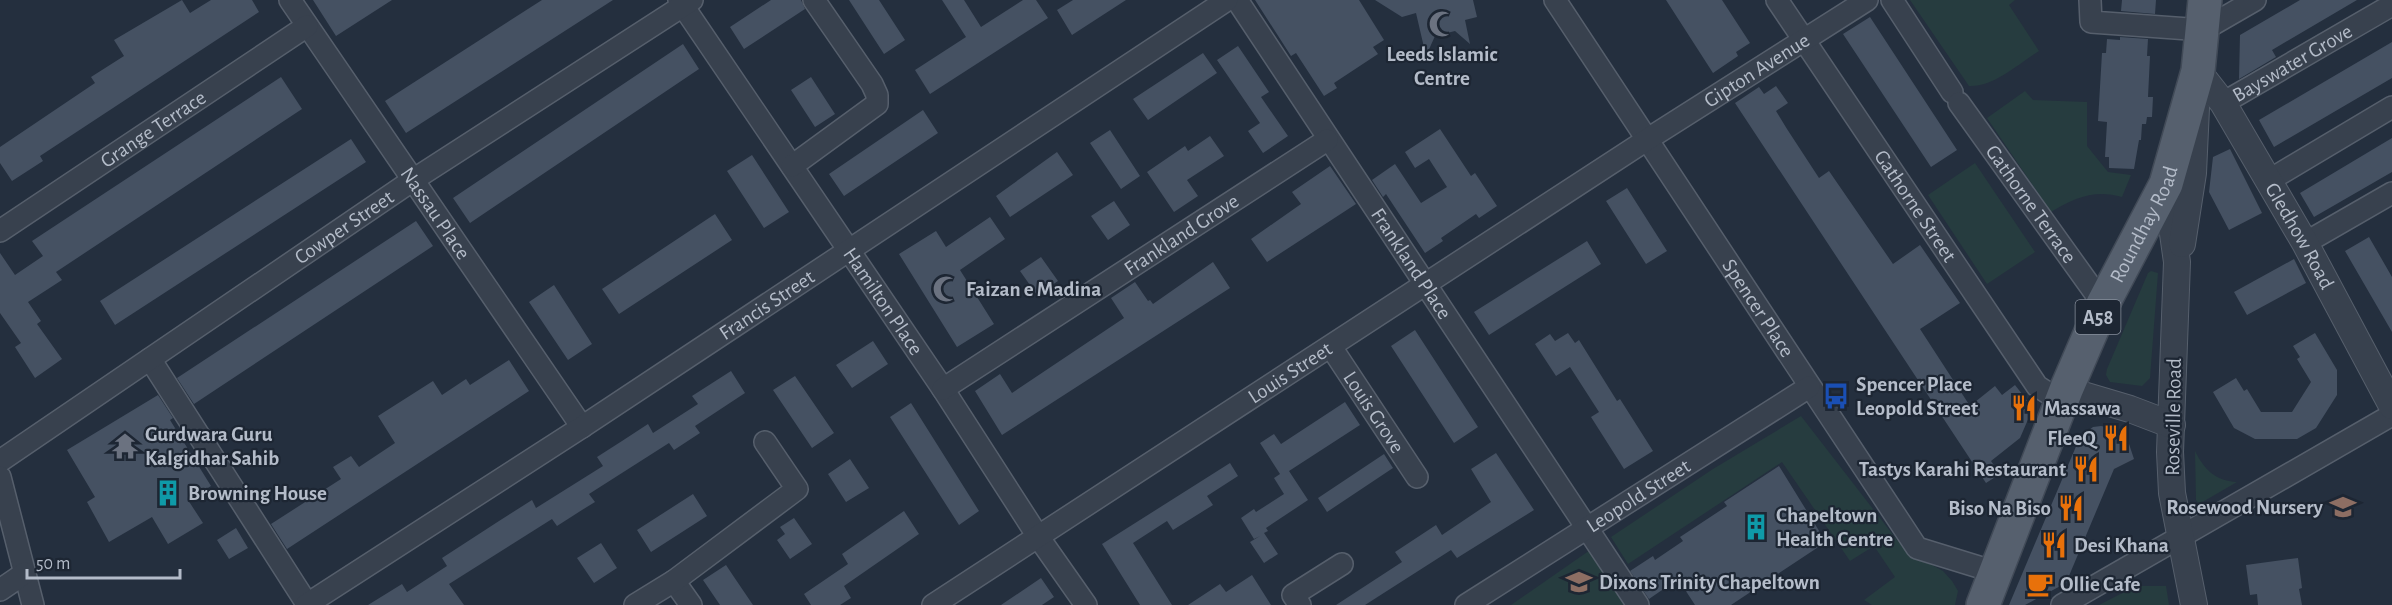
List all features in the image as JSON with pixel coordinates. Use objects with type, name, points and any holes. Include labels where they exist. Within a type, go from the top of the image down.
[{"type":"main road","name":"Roundhay Road","points":[[1983,605],[2064,396],[2103,304],[2166,184],[2198,71],[2204,15]]},
{"type":"street","name":"Nassau Place","points":[[290,0],[582,427]]},
{"type":"street","points":[[792,166],[877,104],[878,95],[872,84],[814,0]]},
{"type":"street","name":"Francis Street","points":[[306,605],[582,427],[1227,0]]},
{"type":"street","name":"Frankland Place","points":[[1237,0],[1327,140],[1638,605]]},
{"type":"street","name":"Spencer Place","points":[[1555,0],[1917,548],[1995,572]]},
{"type":"street","name":"Gathorne Street","points":[[1777,0],[2037,386],[2064,396]]},
{"type":"street","name":"Gipton Avenue","points":[[1648,139],[1867,0]]},
{"type":"street","name":"Gathorne Terrace","points":[[1892,0],[1955,98],[2103,304]]},
{"type":"street","points":[[2090,0],[2091,22],[2204,15],[2255,0]]},
{"type":"street","name":"Hamilton Place","points":[[684,2],[943,389],[1039,538],[1086,605]]},
{"type":"street","name":"Cowper Street","points":[[0,461],[413,180],[684,2]]},
{"type":"street","name":"Bayswater Grove","points":[[2223,103],[2392,5]]},
{"type":"street","name":"Grange Terrace","points":[[0,231],[307,26]]},
{"type":"street","name":"Gledhow Road","points":[[2198,71],[2223,103],[2305,243],[2392,406]]},
{"type":"street","name":"Roseville Road","points":[[2177,262],[2186,230],[2193,173],[2198,71]]},
{"type":"street","points":[[2268,181],[2392,106]]},
{"type":"street","name":"Louis Street","points":[[933,605],[1648,139]]},
{"type":"street","name":"Frankland Grove","points":[[943,389],[1327,140]]},
{"type":"street","name":"Roseville Road","points":[[2166,184],[2177,262],[2170,452],[2172,493],[2194,605]]},
{"type":"street","points":[[2305,243],[2392,193]]},
{"type":"street","name":"Louis Grove","points":[[1330,346],[1417,477]]},
{"type":"street","points":[[150,360],[306,605]]},
{"type":"street","name":"Leopold Street","points":[[1467,605],[1809,387]]},
{"type":"street","points":[[2064,396],[2130,409],[2172,425]]},
{"type":"street","points":[[2062,605],[2392,415]]},
{"type":"street","points":[[635,605],[674,581],[797,489],[765,442]]},
{"type":"street","points":[[0,477],[33,605]]},
{"type":"street","points":[[1300,605],[1293,595],[1342,564]]},
{"type":"street","points":[[0,590],[25,573]]},
{"type":"street","points":[[674,581],[691,605]]},
{"type":"green space","points":[[1910,0],[2015,0],[2009,5],[2039,51],[1997,79],[1969,86]]},
{"type":"green space","points":[[2025,91],[2033,100],[2087,102],[2087,146],[2108,172],[2131,175],[2122,197],[2103,194],[2085,196],[2051,212],[1987,118]]},
{"type":"green space","points":[[1975,163],[2035,252],[1987,284],[1928,195]]},
{"type":"green space","points":[[2151,271],[2158,273],[2150,378],[2142,386],[2110,382],[2106,375],[2107,369],[2148,273]]},
{"type":"green space","points":[[1801,416],[1897,540],[1917,557],[1943,571],[1952,581],[1958,591],[1955,605],[1872,605],[1864,600],[1895,577],[1874,546],[1850,561],[1782,462],[1628,564],[1611,537],[1713,469]]},
{"type":"green space","points":[[2195,451],[2211,473],[2222,479],[2237,482],[2199,504],[2196,500]]},
{"type":"green space","name":"Dixons Trinity Chapeltown","points":[[1593,548],[1627,605],[1511,605]]},
{"type":"green space","points":[[2136,586],[2166,586],[2169,605],[2099,605]]},
{"type":"building","points":[[182,0],[190,13],[211,0],[252,0],[259,12],[40,156],[43,161],[12,181],[0,163],[0,147],[95,83],[91,77],[124,56],[114,40]]},
{"type":"building","points":[[313,0],[392,0],[336,36]]},
{"type":"building","points":[[542,0],[613,0],[406,133],[385,101]]},
{"type":"building","points":[[771,0],[801,0],[805,9],[744,49],[730,27]]},
{"type":"building","points":[[849,0],[879,0],[905,40],[884,54]]},
{"type":"building","points":[[942,0],[964,0],[981,27],[1023,0],[1036,0],[1048,18],[930,94],[915,70],[966,37]]},
{"type":"building","points":[[1073,0],[1126,0],[1072,35],[1057,10]]},
{"type":"building","points":[[1255,0],[1359,0],[1384,40],[1373,47],[1378,54],[1334,83],[1337,88],[1324,96],[1296,53],[1291,56]]},
{"type":"building","name":"Leeds Islamic Centre","points":[[1375,0],[1473,0],[1477,17],[1465,20],[1470,44],[1455,31],[1435,36],[1426,56],[1416,13],[1402,17]]},
{"type":"building","points":[[1666,0],[1722,0],[1750,43],[1736,52],[1738,56],[1713,73]]},
{"type":"building","points":[[2122,0],[2156,0],[2155,14],[2121,11]]},
{"type":"building","points":[[2300,0],[2357,0],[2272,50],[2276,57],[2239,79],[2240,35]]},
{"type":"building","points":[[1870,17],[1957,150],[1931,167],[1843,34]]},
{"type":"building","points":[[2120,37],[2148,39],[2147,56],[2150,56],[2148,97],[2153,97],[2152,117],[2147,117],[2146,124],[2142,124],[2141,140],[2139,140],[2134,169],[2109,168],[2109,157],[2105,157],[2107,122],[2098,121],[2102,53],[2106,53],[2107,39],[2120,40]]},
{"type":"building","points":[[2392,42],[2392,78],[2274,147],[2259,120]]},
{"type":"building","points":[[683,44],[699,69],[470,223],[453,198]]},
{"type":"building","points":[[1238,46],[1269,92],[1261,97],[1288,136],[1263,153],[1248,131],[1260,123],[1217,60]]},
{"type":"building","points":[[1203,53],[1217,73],[1148,120],[1133,99]]},
{"type":"building","points":[[281,77],[302,109],[56,272],[62,280],[28,302],[41,321],[37,324],[62,359],[35,378],[15,347],[21,343],[0,313],[0,253],[15,275],[43,256],[32,241]]},
{"type":"building","points":[[811,77],[835,114],[815,127],[791,90]]},
{"type":"building","points":[[1776,86],[1788,103],[1776,111],[1819,178],[1829,171],[1893,264],[1920,245],[1960,303],[1920,329],[1970,406],[1995,386],[2002,395],[2015,385],[2033,408],[2020,438],[1991,461],[2000,474],[1986,483],[1735,103],[1759,87],[1764,94]]},
{"type":"building","points":[[923,110],[938,133],[844,196],[829,174]]},
{"type":"building","points":[[1440,129],[1471,176],[1475,173],[1497,206],[1479,218],[1476,214],[1441,238],[1443,241],[1425,253],[1386,194],[1383,197],[1372,180],[1395,164],[1421,203],[1447,187],[1429,159],[1415,168],[1405,152]]},
{"type":"building","points":[[1110,130],[1140,176],[1121,189],[1090,143]]},
{"type":"building","points":[[1210,136],[1224,156],[1187,180],[1198,196],[1174,212],[1147,172],[1185,146],[1188,151]]},
{"type":"building","points":[[2392,138],[2392,172],[2314,217],[2300,193]]},
{"type":"building","points":[[351,139],[366,162],[115,325],[100,301]]},
{"type":"building","points":[[2230,149],[2262,213],[2229,230],[2209,192],[2213,157]]},
{"type":"building","points":[[1057,152],[1073,175],[1010,217],[996,196]]},
{"type":"building","points":[[752,155],[789,212],[764,228],[727,171]]},
{"type":"building","points":[[1330,166],[1356,204],[1267,262],[1251,239],[1301,204],[1292,192]]},
{"type":"building","points":[[1627,188],[1667,251],[1646,264],[1606,201]]},
{"type":"building","points":[[1114,201],[1130,225],[1108,240],[1091,216]]},
{"type":"building","points":[[715,214],[732,240],[619,314],[602,289]]},
{"type":"building","name":"Faizan e Madina","points":[[990,217],[1005,239],[960,270],[994,324],[957,347],[899,254],[936,231],[946,247]]},
{"type":"building","points":[[416,221],[433,246],[194,404],[177,378]]},
{"type":"building","points":[[2369,237],[2392,277],[2392,332],[2345,251]]},
{"type":"building","points":[[1587,241],[1601,264],[1489,335],[1474,312]]},
{"type":"building","points":[[1041,257],[1058,281],[1037,295],[1020,271]]},
{"type":"building","points":[[2294,259],[2306,283],[2247,315],[2234,292]]},
{"type":"building","points":[[1213,262],[1230,288],[1002,435],[975,391],[1000,374],[1012,393],[1124,318],[1111,298],[1135,282],[1148,301],[1150,300],[1153,304]]},
{"type":"building","points":[[554,285],[592,344],[568,360],[529,302]]},
{"type":"building","points":[[1415,330],[1478,427],[1454,443],[1391,346]]},
{"type":"building","points":[[1568,333],[1575,343],[1579,340],[1617,401],[1620,399],[1653,451],[1624,469],[1591,417],[1599,412],[1570,367],[1556,376],[1535,344],[1550,334],[1555,341]]},
{"type":"building","points":[[2315,333],[2337,370],[2337,395],[2316,428],[2297,439],[2255,439],[2234,428],[2213,392],[2236,378],[2244,391],[2247,389],[2261,412],[2292,412],[2311,382],[2297,359],[2300,357],[2293,346]]},
{"type":"building","points":[[873,341],[888,364],[852,388],[836,365]]},
{"type":"building","points":[[509,360],[529,391],[287,549],[271,524],[341,479],[333,467],[351,456],[359,467],[395,443],[378,416],[433,381],[442,395],[466,379],[470,385]]},
{"type":"building","points":[[731,371],[745,393],[695,426],[700,433],[674,450],[669,443],[589,494],[595,502],[557,526],[552,519],[449,584],[464,605],[368,605],[402,584],[407,592],[447,566],[442,558],[499,521],[532,500],[536,508],[603,466],[597,457],[648,424],[653,433],[698,404],[692,396]]},
{"type":"building","points":[[795,376],[834,433],[812,448],[773,390]]},
{"type":"building","points":[[158,395],[173,418],[170,420],[211,486],[188,500],[203,523],[168,544],[152,517],[109,542],[87,502],[95,497],[67,450]]},
{"type":"building","points":[[1345,402],[1360,425],[1289,471],[1308,500],[1266,528],[1268,531],[1264,533],[1278,554],[1264,563],[1250,542],[1260,536],[1254,539],[1241,518],[1254,509],[1256,512],[1284,494],[1274,478],[1280,474],[1260,443],[1274,434],[1281,444]]},
{"type":"building","points":[[911,403],[979,511],[959,525],[890,417]]},
{"type":"building","points":[[2093,427],[2116,429],[2122,434],[2128,441],[2134,459],[2114,469],[2066,583],[2025,605],[2009,605],[2080,437]]},
{"type":"building","points":[[1496,453],[1534,510],[1457,558],[1451,550],[1365,605],[1336,605],[1402,562],[1395,552],[1436,525],[1442,535],[1491,502],[1471,469]]},
{"type":"building","points":[[1384,454],[1393,468],[1327,512],[1318,498]]},
{"type":"building","points":[[850,459],[869,488],[846,502],[828,474]]},
{"type":"building","points":[[1230,463],[1238,476],[1207,496],[1213,505],[1173,530],[1167,521],[1133,543],[1172,605],[1140,605],[1102,544]]},
{"type":"building","name":"Chapeltown Health Centre","points":[[1779,466],[1826,542],[1731,605],[1695,605],[1678,579],[1649,599],[1630,571],[1653,556],[1655,560],[1683,541],[1680,537],[1727,506],[1724,502]]},
{"type":"building","points":[[693,494],[707,516],[651,552],[637,530]]},
{"type":"building","points":[[904,511],[919,534],[844,586],[851,598],[840,605],[811,605],[804,594],[848,564],[842,554]]},
{"type":"building","points":[[794,518],[812,544],[790,559],[777,540],[785,534],[780,527]]},
{"type":"building","points":[[236,528],[248,548],[229,559],[217,540]]},
{"type":"building","points":[[601,543],[617,568],[594,583],[577,558]]},
{"type":"building","points":[[2298,558],[2302,605],[2258,605],[2257,594],[2250,595],[2246,565]]},
{"type":"building","points":[[726,565],[753,605],[720,605],[703,580]]},
{"type":"building","points":[[1252,575],[1271,605],[1188,605],[1220,584],[1226,592]]},
{"type":"building","points":[[1041,578],[1054,597],[1042,605],[1001,605]]},
{"type":"place","name":"Leeds Islamic Centre","points":[[1442,24]]},
{"type":"place","name":"Faizan e Madina","points":[[946,289]]},
{"type":"place","name":"Spencer Place Leopold Street","points":[[1836,396]]},
{"type":"place","name":"Massawa","points":[[2024,408]]},
{"type":"place","name":"FleeQ","points":[[2116,438]]},
{"type":"place","name":"Gurdwara Guru Kalgidhar Sahib","points":[[125,446]]},
{"type":"place","name":"Tastys Karahi Restaurant","points":[[2086,469]]},
{"type":"place","name":"Browning House","points":[[168,493]]},
{"type":"place","name":"Rosewood Nursery","points":[[2343,507]]},
{"type":"place","name":"Biso Na Biso","points":[[2071,508]]},
{"type":"place","name":"Chapeltown Health Centre","points":[[1756,527]]},
{"type":"place","name":"Desi Khana","points":[[2054,545]]},
{"type":"place","name":"Dixons Trinity Chapeltown","points":[[1579,582]]},
{"type":"place","name":"Ollie Cafe","points":[[2040,584]]}]
